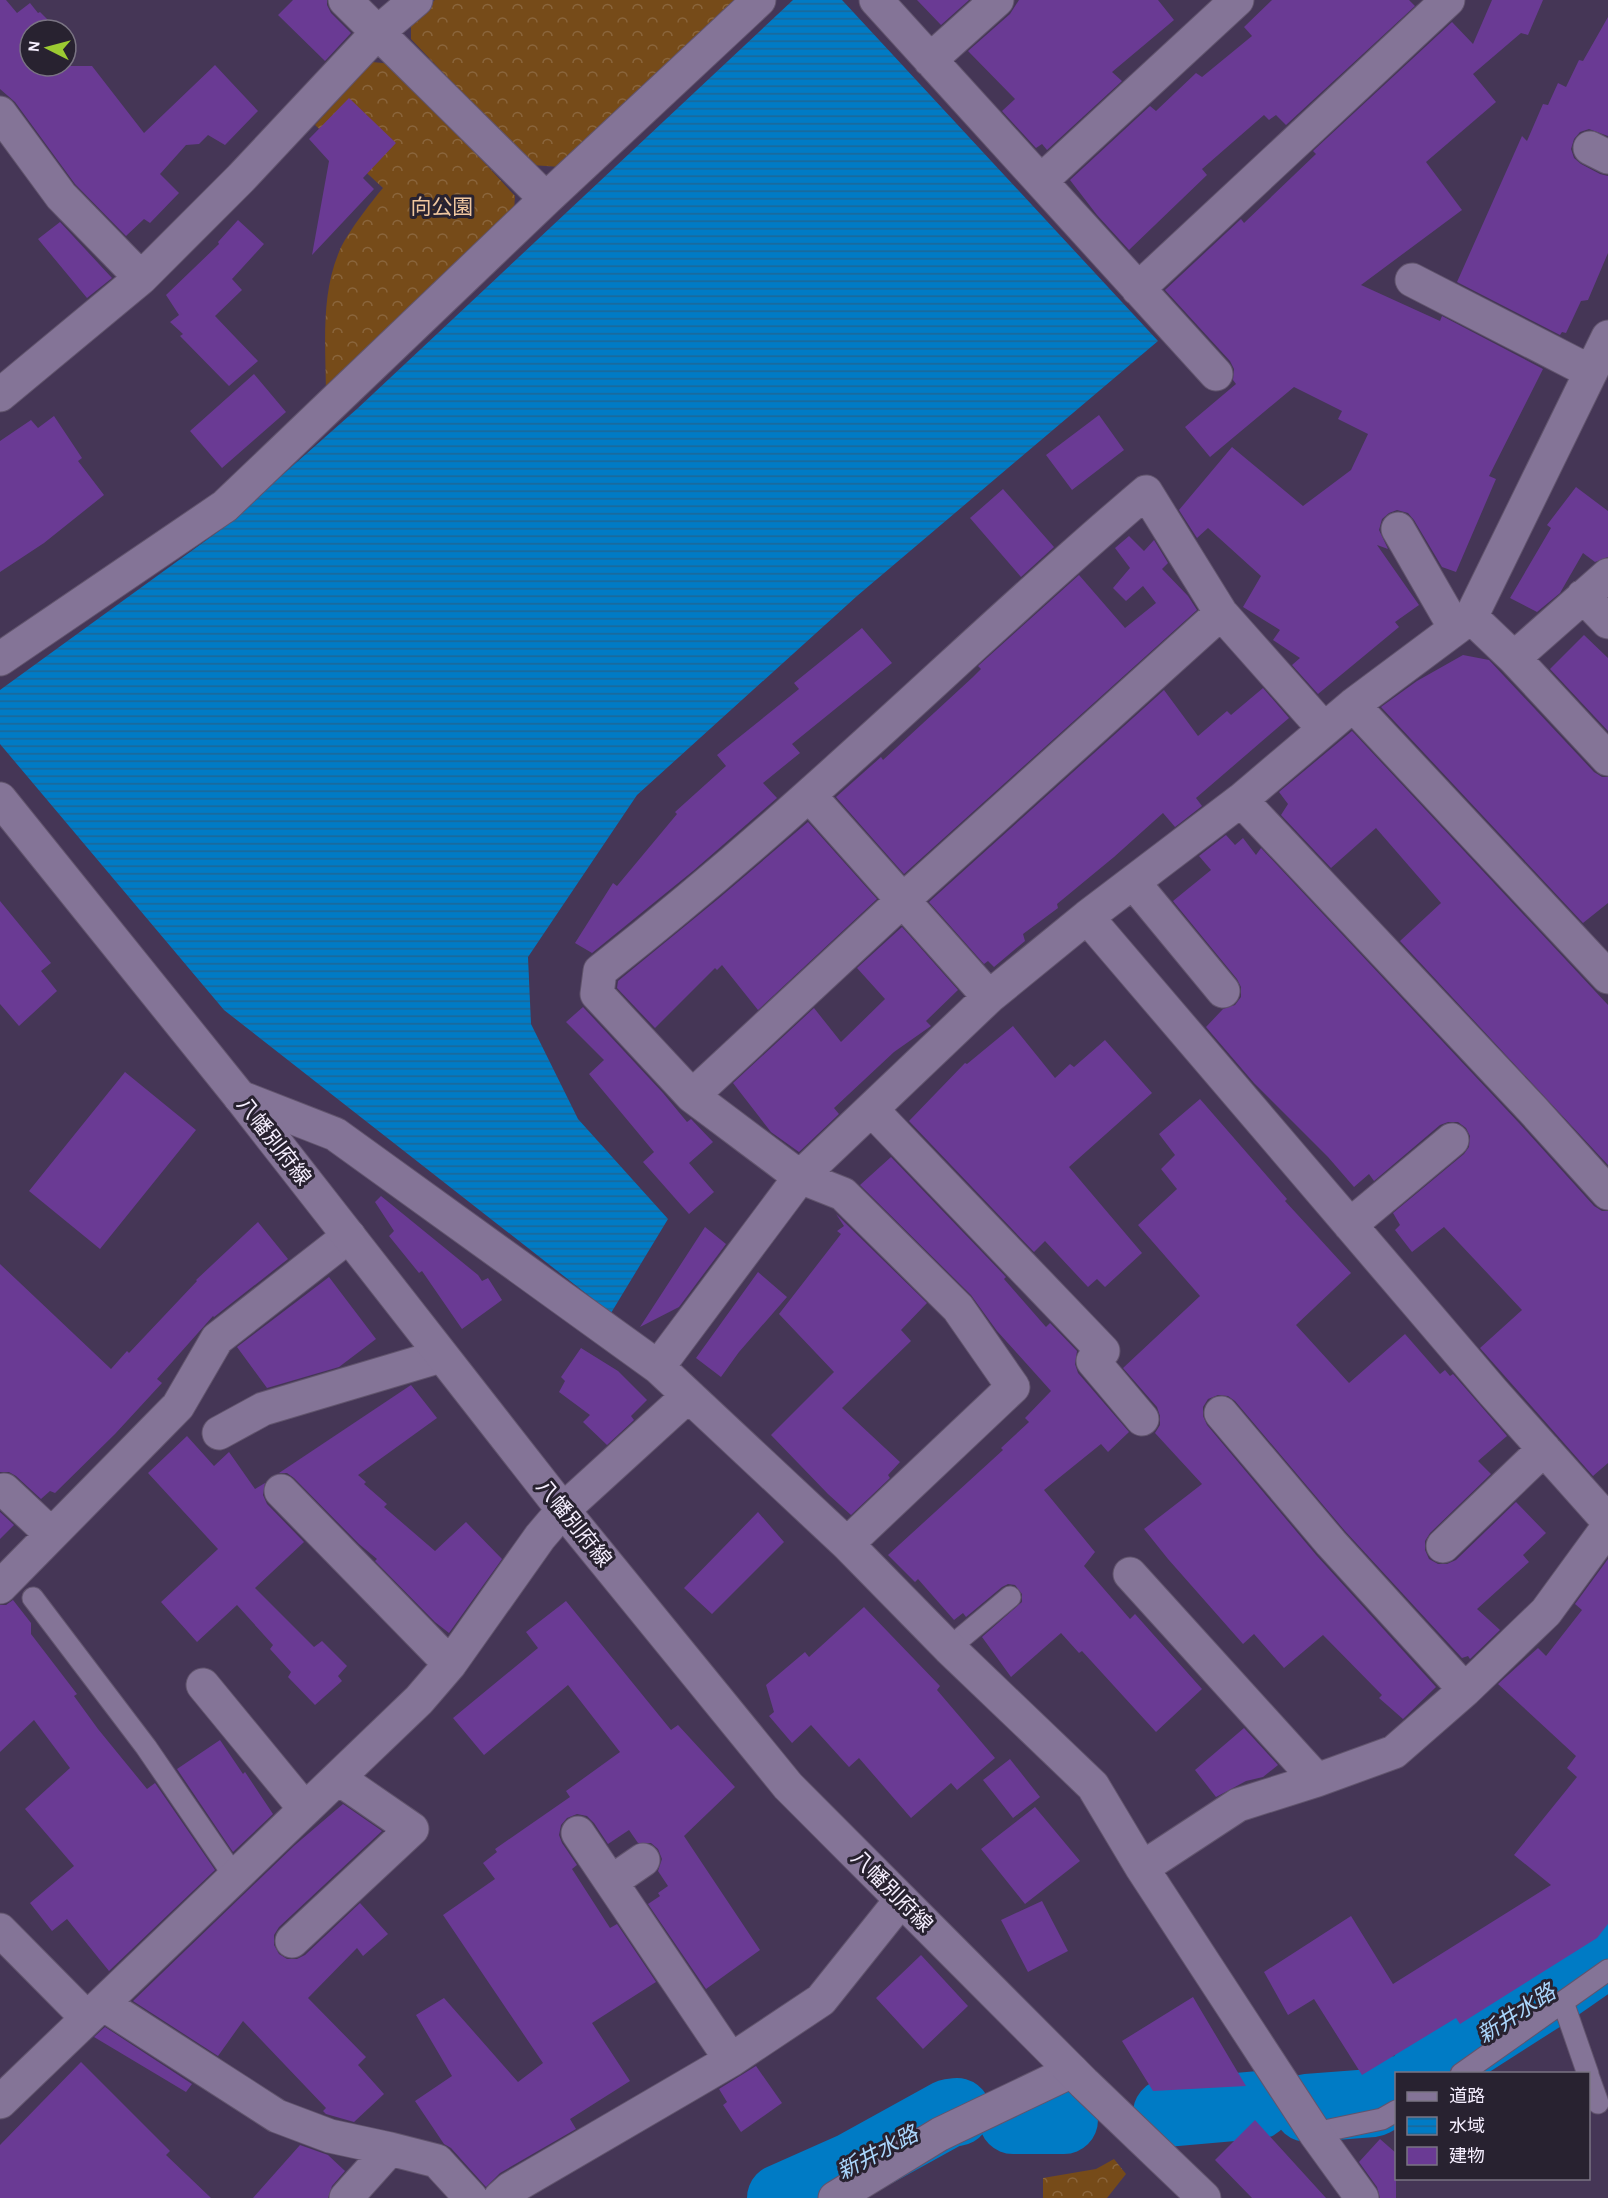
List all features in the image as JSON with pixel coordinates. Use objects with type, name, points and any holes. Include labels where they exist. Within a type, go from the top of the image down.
[{"type":"street","points":[[345,0],[546,199]]},
{"type":"street","points":[[0,395],[141,278],[242,178],[377,33],[416,0]]},
{"type":"street","points":[[0,659],[225,506],[546,199],[759,0]]},
{"type":"street","points":[[876,0],[1216,374]]},
{"type":"street","points":[[930,60],[997,0]]},
{"type":"street","points":[[1041,181],[1237,0]]},
{"type":"street","points":[[1138,288],[1448,0]]},
{"type":"street","points":[[0,113],[61,196],[141,278]]},
{"type":"street","points":[[1412,280],[1591,372]]},
{"type":"street","points":[[658,1367],[800,1177],[989,997],[1087,916],[1241,800],[1353,705],[1463,623],[1608,337]]},
{"type":"street","points":[[847,1544],[1013,1386],[958,1308],[843,1194],[800,1177],[692,1096],[597,994],[600,971],[666,919],[809,795],[1067,559],[1146,492],[1221,613],[1324,729]]},
{"type":"street","points":[[1398,529],[1463,623],[1514,658],[1608,759]]},
{"type":"street","points":[[1514,658],[1608,575]]},
{"type":"street","points":[[1583,596],[1608,622]]},
{"type":"street","points":[[692,1096],[903,900],[1221,613]]},
{"type":"street","points":[[1353,705],[1608,977]]},
{"type":"street","points":[[809,795],[989,997]]},
{"type":"street","name":"八幡別府線","points":[[0,800],[240,1097],[563,1510],[788,1786],[1072,2071],[1204,2198]]},
{"type":"street","points":[[1241,800],[1525,1101],[1608,1193]]},
{"type":"street","points":[[1133,882],[1223,991]]},
{"type":"street","points":[[1087,916],[1350,1225],[1608,1521]]},
{"type":"street","points":[[240,1097],[335,1134],[658,1367],[847,1544],[949,1648],[1093,1786],[1142,1868],[1315,2133],[1362,2198]]},
{"type":"street","points":[[872,1110],[1103,1351],[1093,1361],[1142,1419]]},
{"type":"street","points":[[1350,1225],[1452,1140]]},
{"type":"street","points":[[0,1587],[178,1406],[217,1339],[349,1236]]},
{"type":"street","points":[[219,1433],[263,1409],[441,1356]]},
{"type":"street","points":[[0,2102],[419,1700],[450,1664],[540,1537],[563,1510],[688,1396]]},
{"type":"street","points":[[1221,1413],[1331,1543],[1465,1690]]},
{"type":"street","points":[[1443,1546],[1544,1449]]},
{"type":"street","points":[[4,1490],[51,1534]]},
{"type":"street","points":[[281,1491],[450,1664]]},
{"type":"street","points":[[1142,1868],[1238,1805],[1394,1752],[1465,1690],[1546,1612],[1608,1527]]},
{"type":"street","points":[[1130,1574],[1317,1780]]},
{"type":"street","points":[[203,1684],[305,1809]]},
{"type":"street","points":[[292,1941],[412,1829],[338,1778]]},
{"type":"street","points":[[578,1833],[731,2060]]},
{"type":"street","points":[[611,1882],[643,1860]]},
{"type":"street","points":[[500,2198],[510,2189],[731,2060],[821,2000],[901,1900]]},
{"type":"street","points":[[0,1930],[95,2011],[277,2116],[330,2136],[437,2161],[471,2198]]},
{"type":"street","points":[[835,2198],[940,2134],[1072,2071]]},
{"type":"street","points":[[346,2198],[390,2149]]},
{"type":"lane","points":[[949,1648],[1010,1597]]},
{"type":"lane","points":[[33,1598],[146,1747],[235,1877]]},
{"type":"lane","points":[[1462,2072],[1608,1970]]},
{"type":"lane","points":[[1563,2002],[1587,2072]]},
{"type":"lane","points":[[1590,2080],[1598,2103]]},
{"type":"lane","points":[[1315,2133],[1382,2119],[1395,2112]]},
{"type":"green space","points":[[435,0],[737,0],[561,167],[531,165],[411,39],[411,19]]},
{"type":"green space","name":"向公園","points":[[372,62],[393,64],[515,196],[513,226],[326,398],[325,324],[333,269],[347,237],[383,188],[315,125]]},
{"type":"green space","points":[[1114,2159],[1126,2174],[1107,2198],[1043,2198],[1043,2178],[1096,2169]]},
{"type":"water","points":[[793,0],[842,0],[1158,341],[857,596],[637,795],[528,957],[531,1024],[578,1119],[668,1219],[611,1313],[224,1010],[0,744],[0,690],[219,531],[358,408]]},
{"type":"building","points":[[0,0],[6,0],[17,13],[30,3],[38,13],[40,12],[46,18],[18,18],[18,78],[78,78],[78,66],[92,66],[144,133],[215,65],[258,111],[225,145],[208,135],[199,144],[186,145],[160,174],[179,193],[150,223],[144,219],[126,236],[75,184],[15,102],[0,89]]},
{"type":"building","points":[[293,0],[327,0],[331,13],[351,33],[325,61],[278,15]]},
{"type":"building","points":[[917,0],[969,0],[941,25]]},
{"type":"building","points":[[1019,0],[1158,0],[1174,20],[1112,72],[1122,81],[1047,150],[1042,144],[1036,148],[1002,111],[1015,99],[968,51],[1010,14]]},
{"type":"building","points":[[1272,0],[1409,0],[1415,6],[1286,125],[1276,115],[1269,120],[1264,115],[1202,169],[1207,175],[1129,250],[1097,215],[1070,180],[1150,106],[1156,111],[1196,73],[1202,77],[1252,36],[1244,27]]},
{"type":"building","points":[[1492,0],[1543,0],[1528,35],[1521,33],[1473,74],[1496,102],[1426,162],[1462,210],[1361,285],[1440,321],[1442,316],[1543,369],[1489,476],[1496,479],[1456,572],[1442,567],[1408,513],[1397,510],[1382,519],[1379,530],[1388,549],[1377,545],[1419,605],[1395,622],[1399,627],[1318,694],[1292,665],[1300,658],[1273,640],[1280,630],[1243,607],[1261,576],[1208,528],[1197,538],[1179,510],[1232,447],[1303,506],[1351,470],[1368,434],[1338,419],[1342,411],[1294,387],[1210,457],[1185,427],[1236,384],[1233,380],[1234,369],[1230,361],[1165,290],[1241,219],[1244,223],[1316,154],[1313,151],[1452,22],[1473,44]]},
{"type":"building","points":[[1608,17],[1608,136],[1589,129],[1580,132],[1574,139],[1571,149],[1574,158],[1581,164],[1608,176],[1608,253],[1588,300],[1581,301],[1566,333],[1562,332],[1560,335],[1457,282],[1522,136],[1527,141],[1543,104],[1548,105],[1558,83],[1566,87],[1579,60],[1583,61]]},
{"type":"building","points":[[349,98],[396,143],[363,178],[374,189],[312,255],[329,161],[309,139]]},
{"type":"building","points":[[238,220],[264,244],[232,279],[242,290],[215,316],[258,361],[229,386],[180,336],[183,334],[170,322],[179,315],[166,295],[219,244],[218,242]]},
{"type":"building","points":[[60,222],[112,278],[87,298],[38,239]]},
{"type":"building","points":[[254,374],[286,412],[222,468],[190,431]]},
{"type":"building","points":[[1099,415],[1124,450],[1072,490],[1046,455]]},
{"type":"building","points":[[54,416],[82,458],[78,461],[104,495],[44,543],[0,572],[0,441],[31,420],[38,428]]},
{"type":"building","points":[[1576,487],[1608,511],[1608,557],[1595,562],[1583,553],[1560,593],[1537,612],[1510,598],[1551,528],[1547,525]]},
{"type":"building","points":[[1003,489],[1054,547],[1021,577],[970,518]]},
{"type":"building","points":[[1129,536],[1144,551],[1154,540],[1168,563],[1162,569],[1188,596],[1197,610],[904,874],[836,797],[881,757],[883,760],[973,677],[981,669],[978,666],[1079,575],[1125,628],[1156,603],[1143,586],[1126,601],[1113,588],[1130,568],[1115,548]]},
{"type":"building","points":[[862,628],[892,663],[792,744],[800,753],[763,783],[777,798],[693,871],[592,953],[575,943],[613,883],[617,886],[677,814],[675,812],[726,766],[717,755],[799,689],[794,683]]},
{"type":"building","points":[[1584,635],[1608,658],[1608,731],[1550,669]]},
{"type":"building","points":[[1463,655],[1489,660],[1594,772],[1602,777],[1608,777],[1608,903],[1583,923],[1381,707],[1417,681]]},
{"type":"building","points":[[1263,688],[1289,718],[1196,798],[1202,806],[1175,827],[1163,813],[1057,904],[1058,908],[1023,934],[1025,941],[994,967],[988,961],[984,964],[929,902],[1164,690],[1198,736],[1227,711],[1231,715]]},
{"type":"building","points":[[1352,731],[1608,1005],[1608,1165],[1400,941],[1441,903],[1376,828],[1331,868],[1281,815],[1288,804],[1279,792]]},
{"type":"building","points":[[808,822],[877,899],[758,1010],[722,965],[717,970],[715,968],[655,1028],[617,988],[618,981]]},
{"type":"building","points":[[1226,835],[1235,845],[1243,838],[1256,855],[1261,848],[1594,1206],[1602,1211],[1608,1211],[1608,1463],[1593,1476],[1480,1348],[1522,1310],[1444,1227],[1412,1252],[1395,1230],[1400,1225],[1393,1213],[1464,1154],[1469,1147],[1470,1136],[1466,1128],[1458,1122],[1440,1125],[1374,1181],[1369,1174],[1354,1187],[1328,1157],[1254,1083],[1206,1027],[1223,1009],[1235,1005],[1241,997],[1241,987],[1237,979],[1173,901],[1211,870],[1199,856]]},
{"type":"building","points":[[0,901],[51,963],[41,971],[57,991],[19,1026],[0,1004]]},
{"type":"building","points":[[902,927],[958,990],[926,1021],[931,1026],[894,1052],[834,1108],[839,1114],[799,1152],[771,1132],[733,1083],[814,1008],[841,1042],[885,999],[857,968]]},
{"type":"building","points":[[583,1007],[687,1122],[691,1119],[713,1142],[689,1163],[714,1192],[689,1214],[643,1162],[654,1152],[589,1074],[604,1060],[566,1022]]},
{"type":"building","points":[[1013,1026],[1055,1078],[1070,1064],[1074,1067],[1105,1040],[1152,1093],[1069,1167],[1142,1253],[1105,1287],[1097,1279],[1088,1287],[1045,1241],[1034,1252],[909,1121],[965,1063],[967,1064]]},
{"type":"building","points":[[125,1072],[196,1130],[100,1249],[29,1191]]},
{"type":"building","points":[[1200,1099],[1287,1199],[1285,1201],[1351,1273],[1296,1325],[1349,1383],[1405,1334],[1440,1374],[1445,1370],[1450,1376],[1453,1374],[1507,1436],[1478,1461],[1491,1474],[1430,1533],[1425,1541],[1425,1550],[1429,1559],[1438,1564],[1447,1564],[1456,1560],[1516,1502],[1546,1533],[1523,1555],[1529,1562],[1477,1609],[1500,1630],[1470,1659],[1468,1656],[1462,1658],[1345,1531],[1235,1401],[1228,1396],[1218,1395],[1208,1399],[1203,1407],[1203,1416],[1207,1425],[1317,1556],[1436,1687],[1403,1719],[1379,1698],[1382,1695],[1323,1635],[1284,1668],[1254,1634],[1243,1644],[1144,1529],[1202,1484],[1155,1433],[1160,1425],[1157,1407],[1123,1368],[1200,1296],[1138,1225],[1177,1189],[1161,1169],[1175,1155],[1159,1134]]},
{"type":"building","points":[[891,1157],[1006,1277],[1004,1279],[1046,1327],[1050,1323],[1077,1351],[1075,1364],[1078,1373],[1129,1432],[1108,1452],[1101,1444],[1044,1490],[1095,1552],[1084,1566],[1130,1619],[1135,1614],[1202,1689],[1156,1732],[1082,1651],[1079,1653],[1061,1633],[1011,1677],[982,1637],[1022,1602],[1022,1594],[1015,1585],[1008,1584],[1002,1587],[966,1617],[963,1613],[954,1620],[918,1579],[915,1582],[888,1555],[1003,1450],[1001,1448],[1029,1422],[1025,1418],[1051,1391],[997,1331],[971,1295],[860,1185]]},
{"type":"building","points":[[381,1196],[478,1275],[482,1281],[488,1278],[502,1300],[462,1329],[422,1271],[419,1273],[389,1236],[394,1231],[375,1202]]},
{"type":"building","points":[[836,1214],[927,1303],[901,1330],[911,1341],[842,1408],[900,1462],[888,1475],[890,1478],[851,1515],[771,1435],[834,1372],[779,1314],[841,1234],[837,1231],[844,1226]]},
{"type":"building","points":[[258,1222],[288,1259],[213,1316],[157,1379],[162,1383],[115,1434],[55,1493],[50,1491],[41,1499],[16,1476],[9,1472],[0,1472],[0,1264],[111,1369],[127,1351],[129,1353],[196,1280]]},
{"type":"building","points":[[705,1227],[726,1244],[679,1307],[640,1327]]},
{"type":"building","points":[[758,1272],[787,1297],[739,1352],[721,1377],[696,1358]]},
{"type":"building","points":[[329,1277],[376,1339],[339,1367],[267,1388],[237,1347]]},
{"type":"building","points":[[581,1348],[618,1371],[647,1400],[631,1416],[634,1420],[607,1445],[583,1422],[590,1415],[559,1392],[565,1381],[561,1377]]},
{"type":"building","points":[[411,1385],[437,1418],[358,1475],[366,1482],[364,1484],[387,1504],[384,1507],[435,1551],[466,1522],[502,1559],[449,1633],[435,1622],[375,1561],[377,1559],[359,1544],[294,1478],[287,1473],[279,1473]]},
{"type":"building","points":[[187,1436],[214,1466],[229,1452],[255,1489],[265,1483],[263,1495],[267,1504],[304,1542],[255,1588],[314,1647],[322,1641],[347,1666],[338,1676],[342,1681],[315,1705],[288,1677],[291,1672],[270,1649],[273,1645],[237,1605],[197,1642],[161,1602],[218,1549],[148,1473]]},
{"type":"building","points":[[0,1512],[14,1525],[0,1539]]},
{"type":"building","points":[[758,1512],[784,1542],[712,1614],[684,1588]]},
{"type":"building","points":[[1608,1559],[1608,1924],[1597,1938],[1460,2024],[1456,2018],[1362,2075],[1314,1999],[1288,2015],[1264,1972],[1351,1916],[1393,1984],[1551,1885],[1514,1855],[1577,1777],[1567,1768],[1576,1756],[1498,1684],[1538,1648],[1546,1656],[1582,1610],[1575,1604]]},
{"type":"building","points":[[13,1600],[31,1623],[31,1634],[77,1694],[74,1696],[98,1729],[147,1789],[155,1783],[215,1870],[109,1971],[67,1919],[52,1931],[30,1903],[74,1866],[25,1809],[70,1768],[34,1720],[0,1752],[0,1605],[6,1605]]},
{"type":"building","points":[[566,1601],[671,1730],[678,1725],[735,1787],[684,1836],[760,1950],[706,1989],[648,1904],[660,1896],[658,1893],[668,1886],[658,1871],[662,1859],[658,1849],[651,1843],[638,1843],[629,1830],[608,1844],[587,1816],[577,1814],[567,1818],[561,1825],[559,1835],[577,1865],[572,1869],[610,1928],[617,1924],[656,1982],[592,2023],[630,2081],[570,2119],[576,2129],[500,2173],[486,2187],[451,2148],[444,2144],[415,2101],[452,2076],[416,2015],[444,1998],[518,2082],[543,2063],[443,1915],[495,1879],[483,1863],[497,1852],[495,1849],[570,1797],[566,1791],[620,1752],[568,1685],[484,1755],[453,1718],[538,1648],[526,1632]]},
{"type":"building","points":[[864,1607],[940,1686],[937,1690],[995,1758],[957,1790],[951,1783],[911,1818],[859,1758],[849,1767],[811,1725],[792,1743],[769,1716],[774,1712],[766,1685],[805,1652],[809,1657]]},
{"type":"building","points":[[1244,1728],[1278,1765],[1263,1777],[1246,1781],[1216,1797],[1195,1770]]},
{"type":"building","points":[[220,1740],[273,1814],[233,1852],[177,1769]]},
{"type":"building","points":[[1010,1759],[1040,1797],[1013,1818],[983,1780]]},
{"type":"building","points":[[343,1804],[382,1831],[279,1927],[274,1935],[274,1945],[279,1954],[287,1959],[297,1959],[305,1955],[360,1903],[388,1934],[363,1956],[357,1948],[308,1998],[366,2057],[358,2065],[384,2094],[354,2122],[326,2114],[323,2111],[326,2108],[243,2021],[218,2056],[133,2001],[295,1845]]},
{"type":"building","points":[[1035,1807],[1080,1861],[1025,1904],[981,1849]]},
{"type":"building","points":[[1042,1901],[1068,1951],[1028,1972],[1001,1920]]},
{"type":"building","points":[[921,1955],[968,2006],[923,2049],[876,1998]]},
{"type":"building","points":[[1193,1997],[1246,2086],[1153,2091],[1122,2041]]},
{"type":"building","points":[[105,2027],[192,2084],[186,2092],[94,2037]]},
{"type":"building","points":[[81,2062],[170,2151],[166,2155],[211,2198],[0,2198],[0,2145]]},
{"type":"building","points":[[756,2066],[782,2103],[741,2132],[723,2105],[727,2102],[719,2089]]},
{"type":"building","points":[[1255,2120],[1326,2198],[1252,2198],[1215,2160]]},
{"type":"building","points":[[1380,2139],[1395,2152],[1396,2198],[1380,2198],[1377,2187],[1359,2162]]},
{"type":"building","points":[[300,2145],[328,2155],[345,2171],[332,2186],[328,2198],[253,2198]]},
{"type":"waterway","name":"新井水路","points":[[1426,2072],[1608,1953]]},
{"type":"waterway","name":"新井水路","points":[[1307,2108],[1373,2103],[1395,2091]]},
{"type":"waterway","name":"新井水路","points":[[1167,2113],[1258,2105]]},
{"type":"waterway","name":"新井水路","points":[[781,2198],[853,2166],[949,2113],[957,2112]]},
{"type":"waterway","name":"新井水路","points":[[1013,2120],[1064,2120]]}]
